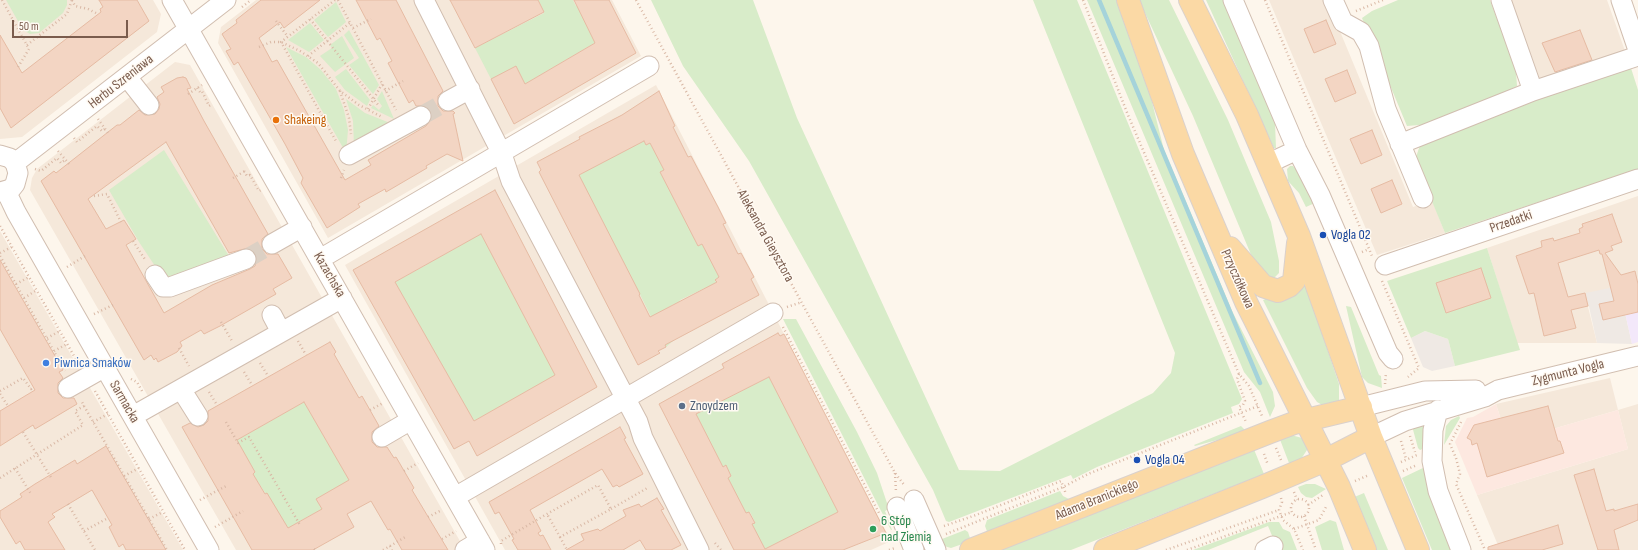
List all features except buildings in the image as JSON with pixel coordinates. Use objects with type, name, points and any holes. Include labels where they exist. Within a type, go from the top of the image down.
[{"type":"main road","name":"Przyczółkowa","points":[[1128,0],[1183,154],[1246,302],[1326,460],[1365,550]]},
{"type":"main road","points":[[1190,0],[1247,115],[1299,236],[1372,437],[1418,550]]},
{"type":"main road","points":[[1217,233],[1263,286],[1278,291],[1289,286],[1294,281],[1299,236]]},
{"type":"main road","name":"Adama Branickiego","points":[[971,550],[1270,432],[1306,420],[1361,407]]},
{"type":"main road","points":[[1105,550],[1326,460],[1372,437]]},
{"type":"street","name":"Kazachska","points":[[172,0],[411,420],[450,503],[477,547]]},
{"type":"street","name":"Herbu Szreniawa","points":[[7,159],[127,77],[226,0]]},
{"type":"street","points":[[424,0],[502,154],[511,181],[638,422],[643,438],[707,546]]},
{"type":"street","points":[[1233,0],[1296,150],[1320,195],[1388,353],[1393,359]]},
{"type":"street","points":[[1501,0],[1533,91]]},
{"type":"street","points":[[1400,144],[1638,50],[1621,0]]},
{"type":"street","points":[[1337,8],[1347,26],[1361,32],[1369,46],[1386,109],[1423,198]]},
{"type":"street","points":[[320,259],[502,154],[649,66]]},
{"type":"street","points":[[127,77],[149,104]]},
{"type":"street","points":[[448,101],[470,89]]},
{"type":"street","points":[[348,158],[421,116]]},
{"type":"street","points":[[1267,164],[1296,150]]},
{"type":"street","points":[[3,192],[15,184],[17,179],[17,168],[7,159]]},
{"type":"street","name":"Przedatki","points":[[1380,267],[1638,179]]},
{"type":"street","name":"Sarmacka","points":[[3,192],[16,212],[209,550]]},
{"type":"street","points":[[272,244],[302,227]]},
{"type":"street","points":[[155,275],[163,287],[170,287],[246,259]]},
{"type":"street","points":[[133,416],[181,389],[288,335],[342,298]]},
{"type":"street","points":[[272,315],[288,335]]},
{"type":"street","points":[[450,503],[626,399],[778,320]]},
{"type":"street","name":"Zygmunta Vogla","points":[[1361,407],[1425,391],[1498,390],[1638,356]]},
{"type":"street","points":[[70,388],[105,368]]},
{"type":"street","points":[[181,389],[198,416]]},
{"type":"street","name":"Zygmunta Vogla","points":[[1372,437],[1405,421],[1485,397],[1498,390]]},
{"type":"street","points":[[1438,410],[1432,430],[1432,461],[1438,491],[1461,550]]},
{"type":"street","points":[[382,437],[411,420]]},
{"type":"street","points":[[914,500],[936,538]]},
{"type":"street","points":[[897,507],[914,550]]},
{"type":"path","points":[[2,0],[29,49],[18,67]]},
{"type":"path","points":[[27,45],[67,14],[72,0]]},
{"type":"path","points":[[72,0],[75,6],[88,9],[98,14]]},
{"type":"path","points":[[282,42],[335,0]]},
{"type":"path","points":[[338,0],[403,125]]},
{"type":"path","name":"Aleksandra Gieysztora","points":[[636,0],[895,472]]},
{"type":"path","points":[[1082,0],[1128,115],[1239,374],[1249,386],[1263,417]]},
{"type":"path","points":[[1265,0],[1380,267],[1419,368]]},
{"type":"path","points":[[1337,8],[1383,0]]},
{"type":"path","points":[[310,19],[379,106]]},
{"type":"path","points":[[353,28],[371,19]]},
{"type":"path","points":[[276,21],[288,37]]},
{"type":"path","points":[[308,56],[350,24]]},
{"type":"path","points":[[259,47],[271,42],[282,42],[308,56],[326,71],[340,90],[347,109],[351,131],[348,158],[341,178]]},
{"type":"path","points":[[282,42],[348,158]]},
{"type":"path","points":[[385,91],[403,81]]},
{"type":"path","points":[[368,109],[382,84]]},
{"type":"path","points":[[188,94],[198,88],[200,92],[202,91],[210,106],[214,103]]},
{"type":"path","points":[[340,90],[368,109],[403,125]]},
{"type":"path","points":[[98,119],[108,133]]},
{"type":"path","points":[[74,138],[77,142],[97,126],[102,131],[105,129]]},
{"type":"path","points":[[58,150],[70,165]]},
{"type":"path","points":[[34,169],[41,171],[57,158],[61,163],[65,160]]},
{"type":"path","points":[[232,178],[246,171],[247,176],[250,175],[259,191],[263,189]]},
{"type":"path","points":[[94,196],[107,194],[121,222]]},
{"type":"path","points":[[0,236],[4,234]]},
{"type":"path","points":[[133,241],[155,275]]},
{"type":"path","points":[[0,253],[12,247]]},
{"type":"path","points":[[0,256],[66,372],[70,388],[84,406],[167,550]]},
{"type":"path","points":[[66,267],[85,256]]},
{"type":"path","points":[[16,284],[29,277]]},
{"type":"path","points":[[24,298],[37,290]]},
{"type":"path","points":[[93,314],[113,305]]},
{"type":"path","points":[[778,320],[880,516]]},
{"type":"path","points":[[221,322],[227,333]]},
{"type":"path","points":[[46,338],[60,331]]},
{"type":"path","points":[[288,335],[306,355]]},
{"type":"path","points":[[54,352],[68,344]]},
{"type":"path","points":[[179,348],[183,357]]},
{"type":"path","points":[[258,359],[268,376]]},
{"type":"path","points":[[242,368],[252,385]]},
{"type":"path","points":[[1239,374],[1237,379],[1245,397],[1243,405],[1239,407],[1244,422],[1252,424]]},
{"type":"path","points":[[0,391],[23,378],[31,389],[33,387]]},
{"type":"path","points":[[207,388],[217,406]]},
{"type":"path","points":[[0,394],[8,406]]},
{"type":"path","points":[[370,410],[384,402]]},
{"type":"path","points":[[0,478],[83,425],[75,411],[84,406]]},
{"type":"path","points":[[936,538],[1063,487],[1088,474],[1258,406]]},
{"type":"path","points":[[93,422],[108,414]]},
{"type":"path","points":[[1463,418],[1450,444],[1456,458],[1460,474],[1456,484],[1484,550]]},
{"type":"path","points":[[226,422],[238,443],[249,437],[300,525]]},
{"type":"path","points":[[1400,473],[1418,464],[1407,429]]},
{"type":"path","points":[[23,432],[52,479]]},
{"type":"path","points":[[1400,439],[1406,459]]},
{"type":"path","points":[[1275,446],[1284,466]]},
{"type":"path","points":[[1262,451],[1270,471]]},
{"type":"path","points":[[404,471],[419,463]]},
{"type":"path","points":[[15,468],[31,494]]},
{"type":"path","points":[[124,476],[139,468]]},
{"type":"path","points":[[936,538],[949,525],[1061,481]]},
{"type":"path","points":[[200,500],[228,485]]},
{"type":"path","points":[[502,550],[500,546],[501,541],[598,485],[611,509]]},
{"type":"path","points":[[560,537],[646,489]]},
{"type":"path","points":[[1308,504],[1327,492]]},
{"type":"path","points":[[1166,550],[1278,510],[1282,502],[1279,494]]},
{"type":"path","points":[[1292,512],[1292,505],[1297,500],[1302,499],[1308,504]]},
{"type":"path","points":[[1294,529],[1319,520],[1328,502]]},
{"type":"path","points":[[428,517],[450,503]]},
{"type":"path","points":[[68,504],[95,550]]},
{"type":"path","points":[[1304,516],[1308,511],[1308,504]]},
{"type":"path","points":[[1278,510],[1283,520],[1294,529],[1303,550]]},
{"type":"path","points":[[215,527],[242,511]]},
{"type":"path","points":[[149,519],[163,512]]},
{"type":"path","points":[[1187,550],[1292,512]]},
{"type":"path","points":[[1292,512],[1297,516],[1304,516]]},
{"type":"path","points":[[547,514],[567,550]]},
{"type":"path","points":[[1304,516],[1316,550]]},
{"type":"path","points":[[84,531],[108,518]]},
{"type":"path","points":[[442,539],[457,530]]},
{"type":"path","points":[[383,550],[408,536]]},
{"type":"path","points":[[390,546],[392,550]]},
{"type":"path","points":[[707,546],[721,550]]},
{"type":"shaded area","points":[[0,0],[153,0],[161,14],[157,32],[22,137],[0,139]]},
{"type":"shaded area","points":[[256,0],[612,0],[641,56],[328,238],[218,43],[221,27]]},
{"type":"shaded area","points":[[1269,0],[1327,0],[1413,207],[1432,200],[1445,233],[1377,255]]},
{"type":"shaded area","points":[[1511,0],[1607,0],[1630,65],[1545,94]]},
{"type":"shaded area","points":[[175,62],[190,65],[465,550],[236,550],[30,190],[32,178],[37,169]]},
{"type":"shaded area","points":[[656,85],[891,541],[871,550],[505,550],[345,265]]},
{"type":"shaded area","points":[[1638,196],[1638,281],[1610,289],[1588,307],[1597,343],[1517,343],[1487,248]]},
{"type":"shaded area","points":[[0,231],[82,374],[183,550],[0,550]]},
{"type":"shaded area","points":[[1638,281],[1638,342],[1632,344],[1619,286]]},
{"type":"shaded area","points":[[1619,286],[1632,344],[1597,343],[1586,293]]},
{"type":"shaded area","points":[[1425,331],[1448,339],[1455,366],[1432,371],[1423,367],[1411,338]]},
{"type":"shaded area","points":[[1610,378],[1618,410],[1508,442],[1496,404]]},
{"type":"shaded area","points":[[1496,404],[1508,442],[1618,410],[1628,449],[1477,495],[1455,442],[1467,418],[1473,417]]},
{"type":"shaded area","points":[[1638,404],[1638,550],[1500,550],[1477,495],[1628,449],[1618,410]]},
{"type":"green space","points":[[6,0],[67,0],[67,5],[63,13],[39,33],[30,34],[23,30]]},
{"type":"green space","points":[[538,0],[573,0],[576,6],[581,3],[579,10],[588,28],[598,41],[525,84],[491,79],[475,48],[544,13]]},
{"type":"green space","points":[[651,0],[753,0],[797,118],[959,470],[1000,471],[1153,393],[1171,373],[1175,353],[1033,0],[1077,0],[1242,399],[1239,404],[1231,407],[1233,413],[1097,467],[1073,479],[1071,475],[949,522],[946,521],[933,490],[749,161],[683,66]]},
{"type":"green space","points":[[1087,0],[1116,0],[1147,82],[1164,150],[1233,313],[1273,392],[1275,406],[1270,417],[1260,392],[1244,372]]},
{"type":"green space","points":[[1139,0],[1169,0],[1228,120],[1271,222],[1279,261],[1279,273],[1274,278],[1271,279],[1258,268],[1252,257],[1193,116]]},
{"type":"green space","points":[[1206,0],[1225,0],[1275,123],[1276,148],[1274,148]]},
{"type":"green space","points":[[1398,0],[1490,0],[1516,71],[1517,86],[1500,95],[1431,124],[1407,126],[1362,18],[1372,11]]},
{"type":"green space","points":[[336,2],[346,22],[328,37],[314,20]]},
{"type":"green space","points":[[310,23],[324,40],[309,52],[288,40]]},
{"type":"green space","points":[[349,30],[379,85],[373,94],[349,65],[359,58],[344,35]]},
{"type":"green space","points":[[342,36],[354,58],[335,72],[320,56],[332,48],[330,45]]},
{"type":"green space","points":[[286,47],[306,57],[321,70],[336,89],[344,110],[348,130],[346,153]]},
{"type":"green space","points":[[1630,65],[1638,90],[1638,169],[1445,233],[1415,160],[1422,139]]},
{"type":"green space","points":[[346,69],[370,100],[367,106],[345,90],[335,77]]},
{"type":"green space","points":[[382,91],[394,119],[371,108],[373,105],[379,110],[382,106],[377,99]]},
{"type":"green space","points":[[346,99],[365,113],[395,125],[354,146],[353,121]]},
{"type":"green space","points":[[640,134],[646,145],[650,143],[664,170],[660,172],[698,246],[702,244],[719,277],[715,280],[731,309],[710,298],[705,288],[680,300],[679,304],[675,306],[674,304],[664,310],[669,320],[664,323],[673,341],[666,347],[627,268],[612,243],[613,241],[578,176],[583,173],[581,169]]},
{"type":"green space","points":[[164,150],[232,261],[165,281],[139,242],[109,190]]},
{"type":"green space","points":[[1290,166],[1293,166],[1306,182],[1317,202],[1306,207],[1299,193],[1288,181],[1287,169]]},
{"type":"green space","points":[[483,229],[567,369],[474,421],[395,282],[426,265],[425,262],[431,262],[480,234]]},
{"type":"green space","points":[[1487,248],[1520,350],[1455,366],[1448,339],[1425,331],[1411,338],[1387,281]]},
{"type":"green space","points":[[1305,283],[1339,384],[1339,401],[1324,406],[1317,402],[1307,388],[1263,300]]},
{"type":"green space","points":[[1346,306],[1351,307],[1379,375],[1381,376],[1382,388],[1368,383],[1362,377]]},
{"type":"green space","points":[[783,319],[796,319],[857,432],[877,473],[889,509],[885,511],[892,530],[879,507]]},
{"type":"green space","points":[[769,377],[838,512],[765,549],[752,524],[755,522],[750,512],[746,513],[728,478],[731,476],[726,466],[723,467],[696,414]]},
{"type":"green space","points":[[304,402],[360,499],[337,487],[316,499],[322,509],[300,521],[289,530],[253,474],[255,472],[240,447],[238,448],[228,420],[239,439]]},
{"type":"green space","points":[[1459,416],[1460,418],[1444,445],[1446,426],[1451,420]]},
{"type":"green space","points":[[1427,420],[1425,448],[1420,450],[1418,448],[1412,426]]},
{"type":"green space","points":[[1241,426],[1247,432],[1195,446],[1194,445]]},
{"type":"green space","points":[[1291,435],[1302,438],[1307,444],[1307,450],[1301,459],[1289,463],[1279,437]]},
{"type":"green space","points":[[1253,447],[1264,474],[1071,550],[994,550]]},
{"type":"green space","points":[[1425,467],[1432,502],[1452,550],[1432,550],[1402,478]]},
{"type":"green space","points":[[1306,484],[1315,484],[1326,489],[1312,498],[1306,497],[1301,493],[1298,487]]},
{"type":"green space","points":[[1060,491],[1063,496],[1071,500],[988,534],[985,526],[987,520]]},
{"type":"green space","points":[[1364,493],[1388,550],[1374,550],[1352,498]]},
{"type":"green space","points":[[1330,520],[1336,522],[1344,550],[1322,550],[1315,527]]},
{"type":"green space","points":[[1269,522],[1279,522],[1283,529],[1290,532],[1297,550],[1278,550],[1268,526],[1208,550],[1193,550]]},
{"type":"green space","points":[[965,530],[968,532],[971,541],[951,548],[944,546],[937,541]]},
{"type":"waterway","points":[[1099,0],[1260,383]]},
{"type":"tunnel","points":[[421,116],[448,101]]},
{"type":"tunnel","points":[[246,259],[272,244]]},
{"type":"place","name":"Shakeing","points":[[276,120]]},
{"type":"place","name":"Vogla 02","points":[[1323,235]]},
{"type":"place","name":"Piwnica Smaków","points":[[46,363]]},
{"type":"place","name":"Znoydzem","points":[[682,406]]},
{"type":"place","name":"Vogla 04","points":[[1137,460]]},
{"type":"place","name":"6 Stóp nad Ziemią","points":[[873,529]]}]
